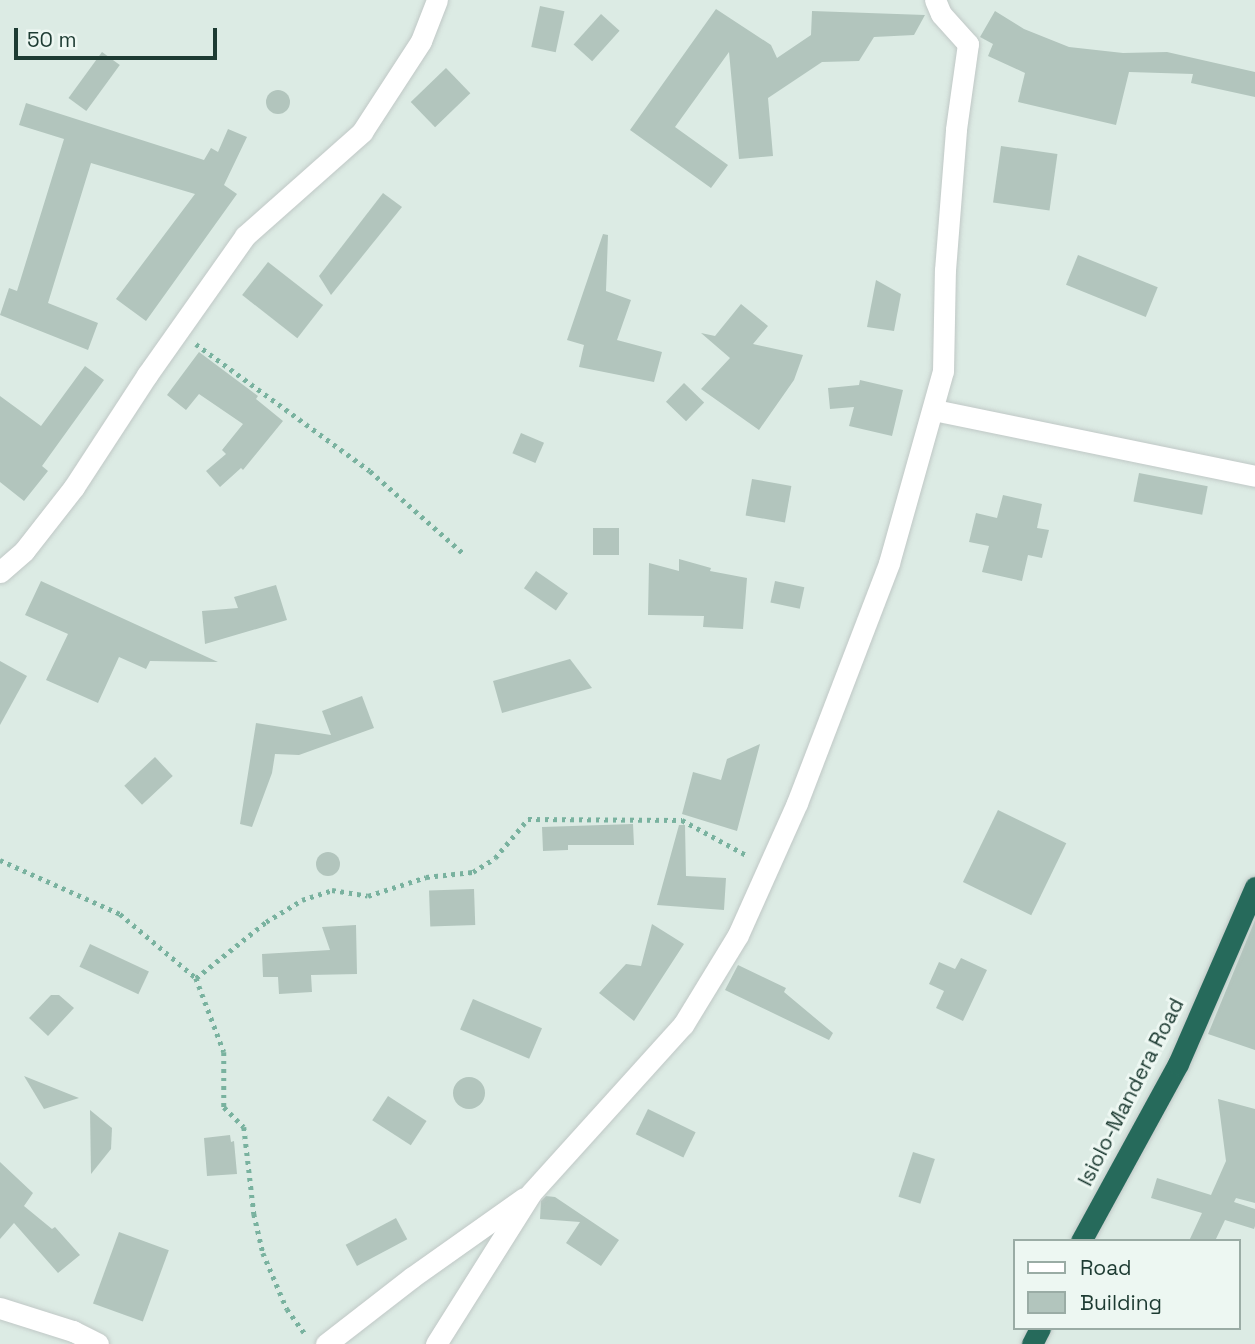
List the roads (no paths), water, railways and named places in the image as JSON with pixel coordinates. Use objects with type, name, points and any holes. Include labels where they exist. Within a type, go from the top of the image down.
[{"type":"highway","name":"Isiolo-Mandera Road","points":[[1082,1239],[1178,1063],[1255,887]]},
{"type":"street","points":[[0,572],[24,551],[74,487],[177,331],[245,236],[362,132],[421,41],[437,0]]},
{"type":"street","points":[[436,1344],[531,1193],[683,1025],[738,935],[797,803],[889,563],[943,371],[945,270],[955,142],[968,44],[941,14],[935,0]]},
{"type":"street","points":[[934,410],[1255,476]]},
{"type":"street","points":[[326,1344],[411,1278],[531,1193]]},
{"type":"street","points":[[0,1308],[73,1331],[98,1344]]}]
